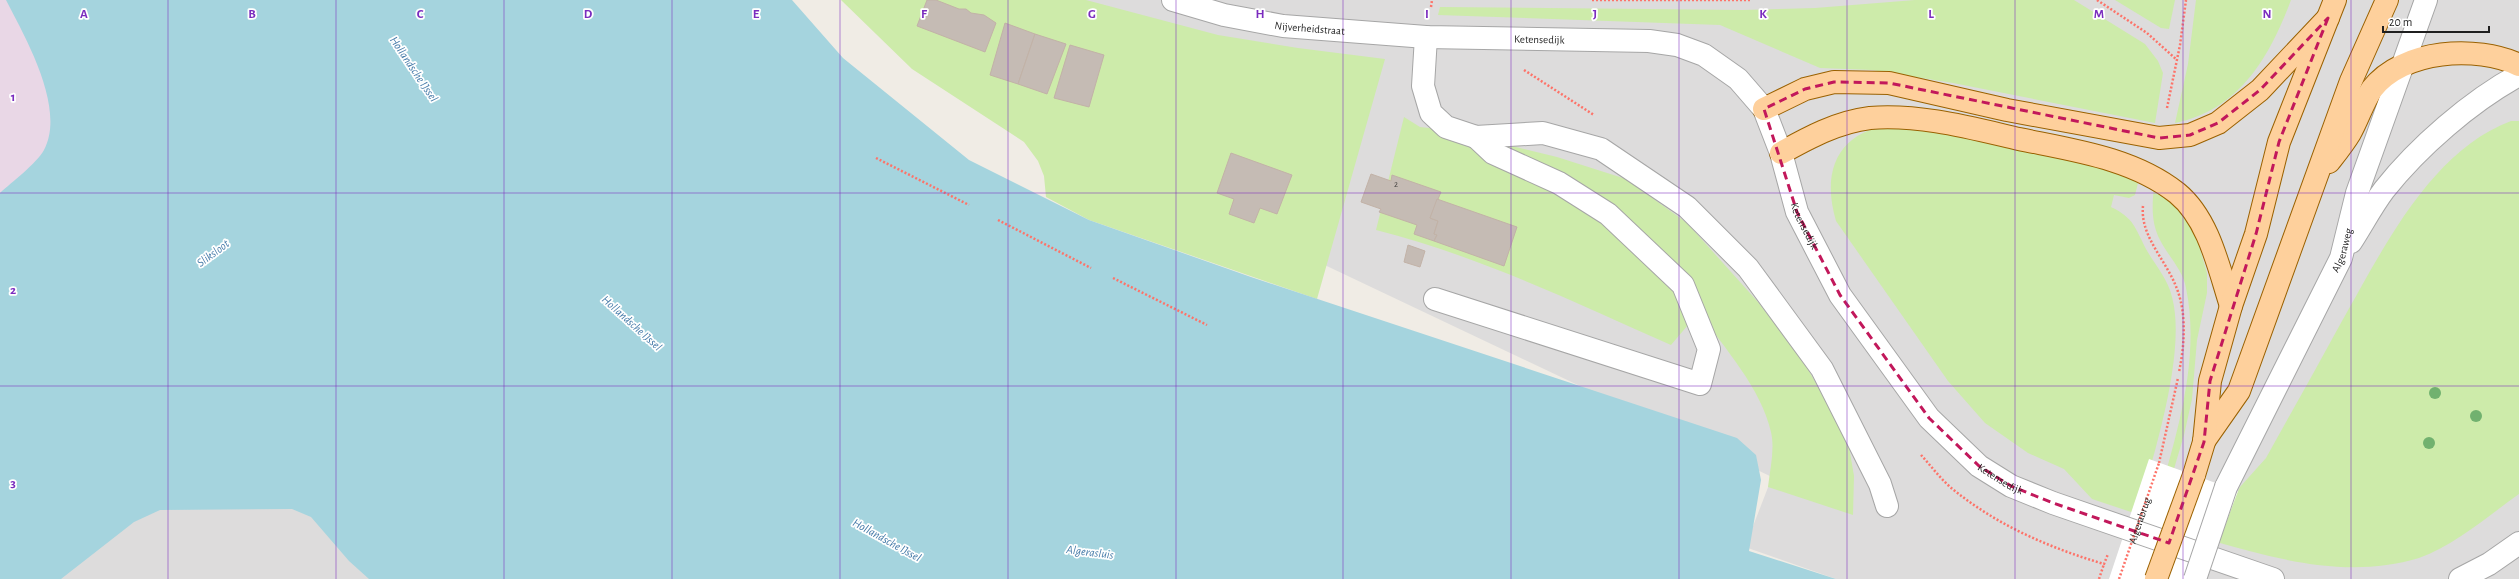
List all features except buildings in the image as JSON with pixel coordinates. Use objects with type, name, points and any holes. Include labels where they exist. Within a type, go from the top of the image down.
[{"type":"main road","points":[[2204,442],[2238,391],[2351,81],[2387,0]]},
{"type":"main road","points":[[1764,108],[1805,89],[1834,82],[1889,83],[2007,110],[2160,138],[2190,135],[2218,123],[2260,90],[2331,9]]},
{"type":"main road","points":[[2156,579],[2194,475],[2204,442],[2210,381],[2232,306],[2256,234],[2279,142],[2331,9]]},
{"type":"main road","points":[[2314,182],[2350,133],[2372,90],[2383,78],[2402,67],[2420,59],[2460,53],[2483,53],[2502,57],[2519,65]]},
{"type":"main road","points":[[1781,153],[1838,125],[1870,118],[1905,119],[1949,123],[2103,157],[2149,175],[2178,194],[2198,218],[2213,252],[2232,306]]},
{"type":"street","name":"Nijverheidstraat","points":[[1173,0],[1224,15],[1283,26],[1426,37]]},
{"type":"street","name":"Algeraweg","points":[[2195,579],[2226,487],[2341,258],[2356,193],[2426,0]]},
{"type":"street","name":"Ketensedijk","points":[[1426,37],[1649,41],[1677,45],[1704,54],[1738,79],[1764,108],[1781,153],[1797,212],[1840,295],[1929,418],[1979,466],[2011,486],[2053,503],[2273,579]]},
{"type":"street","points":[[1426,37],[1423,86],[1431,112],[1446,128],[1476,137],[1544,133],[1601,149],[1687,207],[1748,268],[1822,369],[1880,484],[1888,506]]},
{"type":"street","points":[[2341,258],[2384,190],[2418,152],[2470,108],[2519,75]]},
{"type":"street","points":[[1435,299],[1700,384],[1709,349],[1683,285],[1608,214],[1559,183],[1493,153],[1476,137]]},
{"type":"street","points":[[2460,579],[2489,564],[2519,543]]},
{"type":"path","points":[[1592,0],[1752,0]]},
{"type":"path","points":[[2097,0],[2147,33],[2177,60]]},
{"type":"path","points":[[2160,138],[2177,60],[2186,0]]},
{"type":"path","points":[[876,158],[969,205]]},
{"type":"path","name":"Algerabrug","points":[[2119,579],[2160,463],[2180,368],[2184,337],[2183,316],[2175,283],[2146,231],[2142,213],[2149,175]]},
{"type":"path","points":[[998,220],[1091,268]]},
{"type":"path","points":[[1113,278],[1206,325]]},
{"type":"path","points":[[2099,579],[2104,564]]},
{"type":"highlighted area","points":[[2328,18],[2279,142],[2256,234],[2210,381],[2204,442],[2169,543],[2053,503],[2011,486],[1979,466],[1929,418],[1840,295],[1797,212],[1764,109],[1805,89],[1834,82],[1889,83],[2159,138],[2190,135],[2218,123],[2260,90]]},
{"type":"shaded area","points":[[0,0],[64,0],[142,110],[0,219]]},
{"type":"shaded area","points":[[883,0],[2519,0],[2519,579],[1836,579],[1745,547],[1772,477],[947,86]]},
{"type":"shaded area","points":[[216,415],[439,579],[2,579]]},
{"type":"green space","points":[[841,0],[1086,0],[1218,35],[1298,48],[1385,59],[1317,299],[1089,220],[1046,197],[1044,176],[1038,161],[1024,142],[912,69]]},
{"type":"green space","points":[[1915,0],[2074,0],[2145,44],[2158,61],[2163,73],[2155,123],[1953,83],[1872,70],[1820,68],[1720,25],[1438,15],[1440,7],[1742,10],[1815,8]]},
{"type":"green space","points":[[2115,0],[2175,0],[2169,29],[2161,28]]},
{"type":"green space","points":[[2196,0],[2291,0],[2273,41],[2250,78],[2235,93],[2218,106],[2198,116],[2175,123],[2188,64]]},
{"type":"green space","points":[[1404,117],[1420,127],[1447,130],[1557,157],[1626,179],[1687,223],[1758,302],[1804,362],[1848,441],[1854,476],[1853,515],[1768,487],[1772,460],[1772,439],[1766,416],[1751,384],[1699,312],[1671,345],[1489,266],[1376,230]]},
{"type":"green space","points":[[2511,121],[2519,121],[2519,494],[2445,546],[2419,558],[2393,564],[2367,567],[2341,567],[2315,564],[2264,555],[2213,541],[2240,487],[2266,458],[2374,264],[2411,206],[2432,179],[2456,155],[2482,135]]},
{"type":"green space","points":[[1899,124],[2109,168],[2139,179],[2135,195],[2129,198],[2114,195],[2111,207],[2125,215],[2133,224],[2170,290],[2175,320],[2175,346],[2172,375],[2166,405],[2137,514],[2092,499],[2064,469],[2028,453],[1985,423],[1948,381],[1836,221],[1832,201],[1831,184],[1834,168],[1840,154],[1849,142],[1862,133],[1879,127]]},
{"type":"green space","points":[[2154,187],[2181,211],[2194,229],[2207,273],[2207,293],[2197,340],[2192,399],[2184,435],[2163,506],[2157,504],[2172,452],[2184,398],[2190,343],[2190,315],[2186,288],[2182,275],[2163,246],[2155,227],[2153,207]]},
{"type":"water","points":[[6,0],[792,0],[843,58],[969,160],[1089,220],[1251,277],[1737,438],[1756,455],[1761,480],[1749,551],[1836,579],[369,579],[349,561],[311,517],[292,509],[160,510],[134,522],[61,579],[0,579],[0,193],[30,167],[40,155],[44,150],[50,133],[50,114],[47,94],[41,74],[33,54]]},
{"type":"pier","points":[[2149,459],[2238,491],[2205,579],[2109,579]]},
{"type":"water label","name":"Hollandsche IJssel","points":[[414,69]]},
{"type":"water label","name":"Sliksloot","points":[[213,253]]},
{"type":"water label","name":"Hollandsche IJssel","points":[[632,323]]},
{"type":"water label","name":"Hollandsche IJssel","points":[[887,540]]},
{"type":"water label","name":"Algerasluis","points":[[1090,552]]}]
